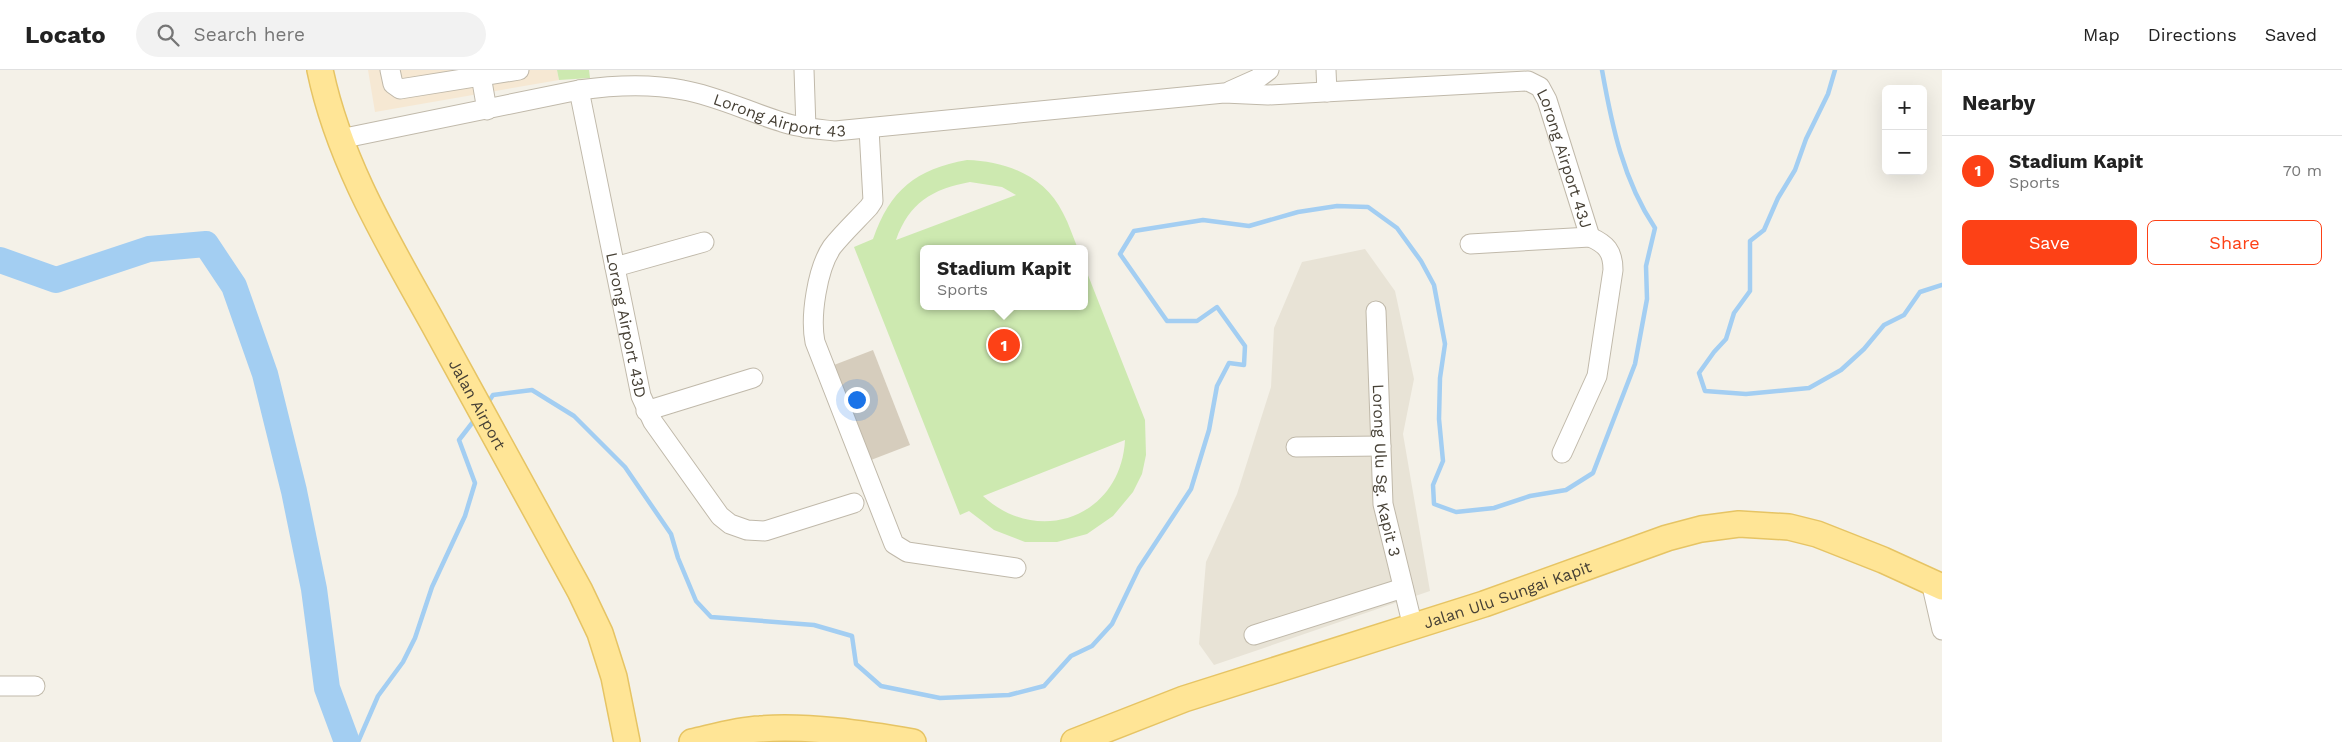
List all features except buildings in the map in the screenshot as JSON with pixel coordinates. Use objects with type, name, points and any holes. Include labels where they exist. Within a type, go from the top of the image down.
[{"type":"main road","name":"Jalan Airport","points":[[320,70],[327,102],[340,139],[391,246],[580,591],[600,633],[614,677],[627,742]]},
{"type":"main road","name":"Jalan Ulu Sungai Kapit","points":[[1074,742],[1184,699],[1413,627],[1492,601],[1667,538],[1701,529],[1739,524],[1789,526],[1817,534],[1936,584]]},
{"type":"main road","points":[[692,742],[731,733],[769,728],[880,736],[913,742]]},
{"type":"street","points":[[390,70],[393,84],[400,89],[481,73],[519,70]]},
{"type":"street","points":[[804,70],[806,128]]},
{"type":"street","points":[[1224,93],[1241,88],[1269,70]]},
{"type":"street","points":[[1224,93],[1268,95],[1327,92],[1326,70]]},
{"type":"street","points":[[481,73],[487,110]]},
{"type":"street","name":"Lorong Airport 43","points":[[340,139],[579,90],[618,78],[650,86],[684,90],[806,128],[835,131],[1224,93]]},
{"type":"street","name":"Lorong Airport 43J","points":[[1327,92],[1515,81],[1535,83],[1540,87],[1547,100],[1590,237]]},
{"type":"street","name":"Lorong Airport 43D","points":[[579,90],[641,396],[646,411],[720,516],[738,528],[765,531],[854,504]]},
{"type":"street","points":[[869,129],[873,200],[870,207],[833,247],[825,261],[813,309],[815,342],[894,544],[907,552],[1016,568]]},
{"type":"street","points":[[1470,244],[1590,237],[1608,247],[1612,254],[1613,270],[1597,376],[1562,454]]},
{"type":"street","points":[[615,267],[704,242]]},
{"type":"street","name":"Lorong Ulu Sg. Kapit 3","points":[[1376,311],[1385,513],[1413,627]]},
{"type":"street","points":[[646,411],[753,378]]},
{"type":"street","points":[[1296,447],[1381,446]]},
{"type":"street","points":[[1936,584],[1941,623]]},
{"type":"street","points":[[1254,635],[1403,588]]},
{"type":"street","points":[[0,686],[35,686]]},
{"type":"shaded area","points":[[368,70],[557,70],[559,80],[375,112]]},
{"type":"shaded area","points":[[1365,249],[1395,291],[1414,379],[1403,434],[1430,591],[1214,665],[1199,644],[1206,562],[1237,494],[1271,387],[1274,328],[1302,262]]},
{"type":"green space","points":[[557,70],[589,70],[590,78],[559,80]]},
{"type":"green space","points":[[967,160],[1010,167],[1035,180],[1046,189],[1065,217],[1076,245],[920,245],[920,310],[1088,310],[1088,275],[1145,420],[1146,455],[1142,474],[1133,492],[1113,516],[1087,534],[1057,542],[1025,542],[994,530],[969,511],[960,515],[854,247],[873,239],[888,207],[897,195],[907,184],[933,169]],"holes":[[[970,182],[1002,187],[1016,195],[896,240],[901,227],[915,207],[933,194]],[[1125,440],[1120,467],[1109,488],[1093,505],[1073,516],[1051,521],[1028,520],[1005,511],[983,496]]]},
{"type":"waterway","points":[[487,404],[493,395],[532,390],[574,416],[625,467],[671,534],[678,558],[696,601],[711,617],[814,625],[852,636],[856,664],[881,686],[940,698],[1009,695],[1044,686],[1071,656],[1092,646],[1112,624],[1139,568],[1191,489],[1209,430],[1217,386],[1229,363],[1244,365],[1245,346],[1217,307],[1197,321],[1167,321],[1120,254],[1134,231],[1203,220],[1249,226],[1298,212],[1337,206],[1368,207],[1397,228],[1421,261],[1434,285],[1445,344],[1440,378],[1439,419],[1443,461],[1433,485],[1434,504],[1456,512],[1494,508],[1530,496],[1566,490],[1593,473],[1635,364],[1647,299],[1646,266],[1655,228],[1635,191],[1620,152],[1602,70]]},
{"type":"waterway","points":[[1835,70],[1828,94],[1806,139],[1795,170],[1778,198],[1764,230],[1750,241],[1750,291],[1734,313],[1726,339],[1699,373],[1705,391],[1746,394],[1809,388],[1841,370],[1864,349],[1884,325],[1904,315],[1920,292],[1942,285]]},
{"type":"waterway","points":[[0,260],[56,280],[149,249],[206,244],[234,286],[265,374],[294,491],[314,589],[327,688],[347,742]]},
{"type":"waterway","points":[[358,742],[378,696],[403,662],[415,638],[432,587],[465,516],[475,483],[459,440],[476,418]]},
{"type":"place","name":"Stadium Kapit","points":[[1004,345]]}]
